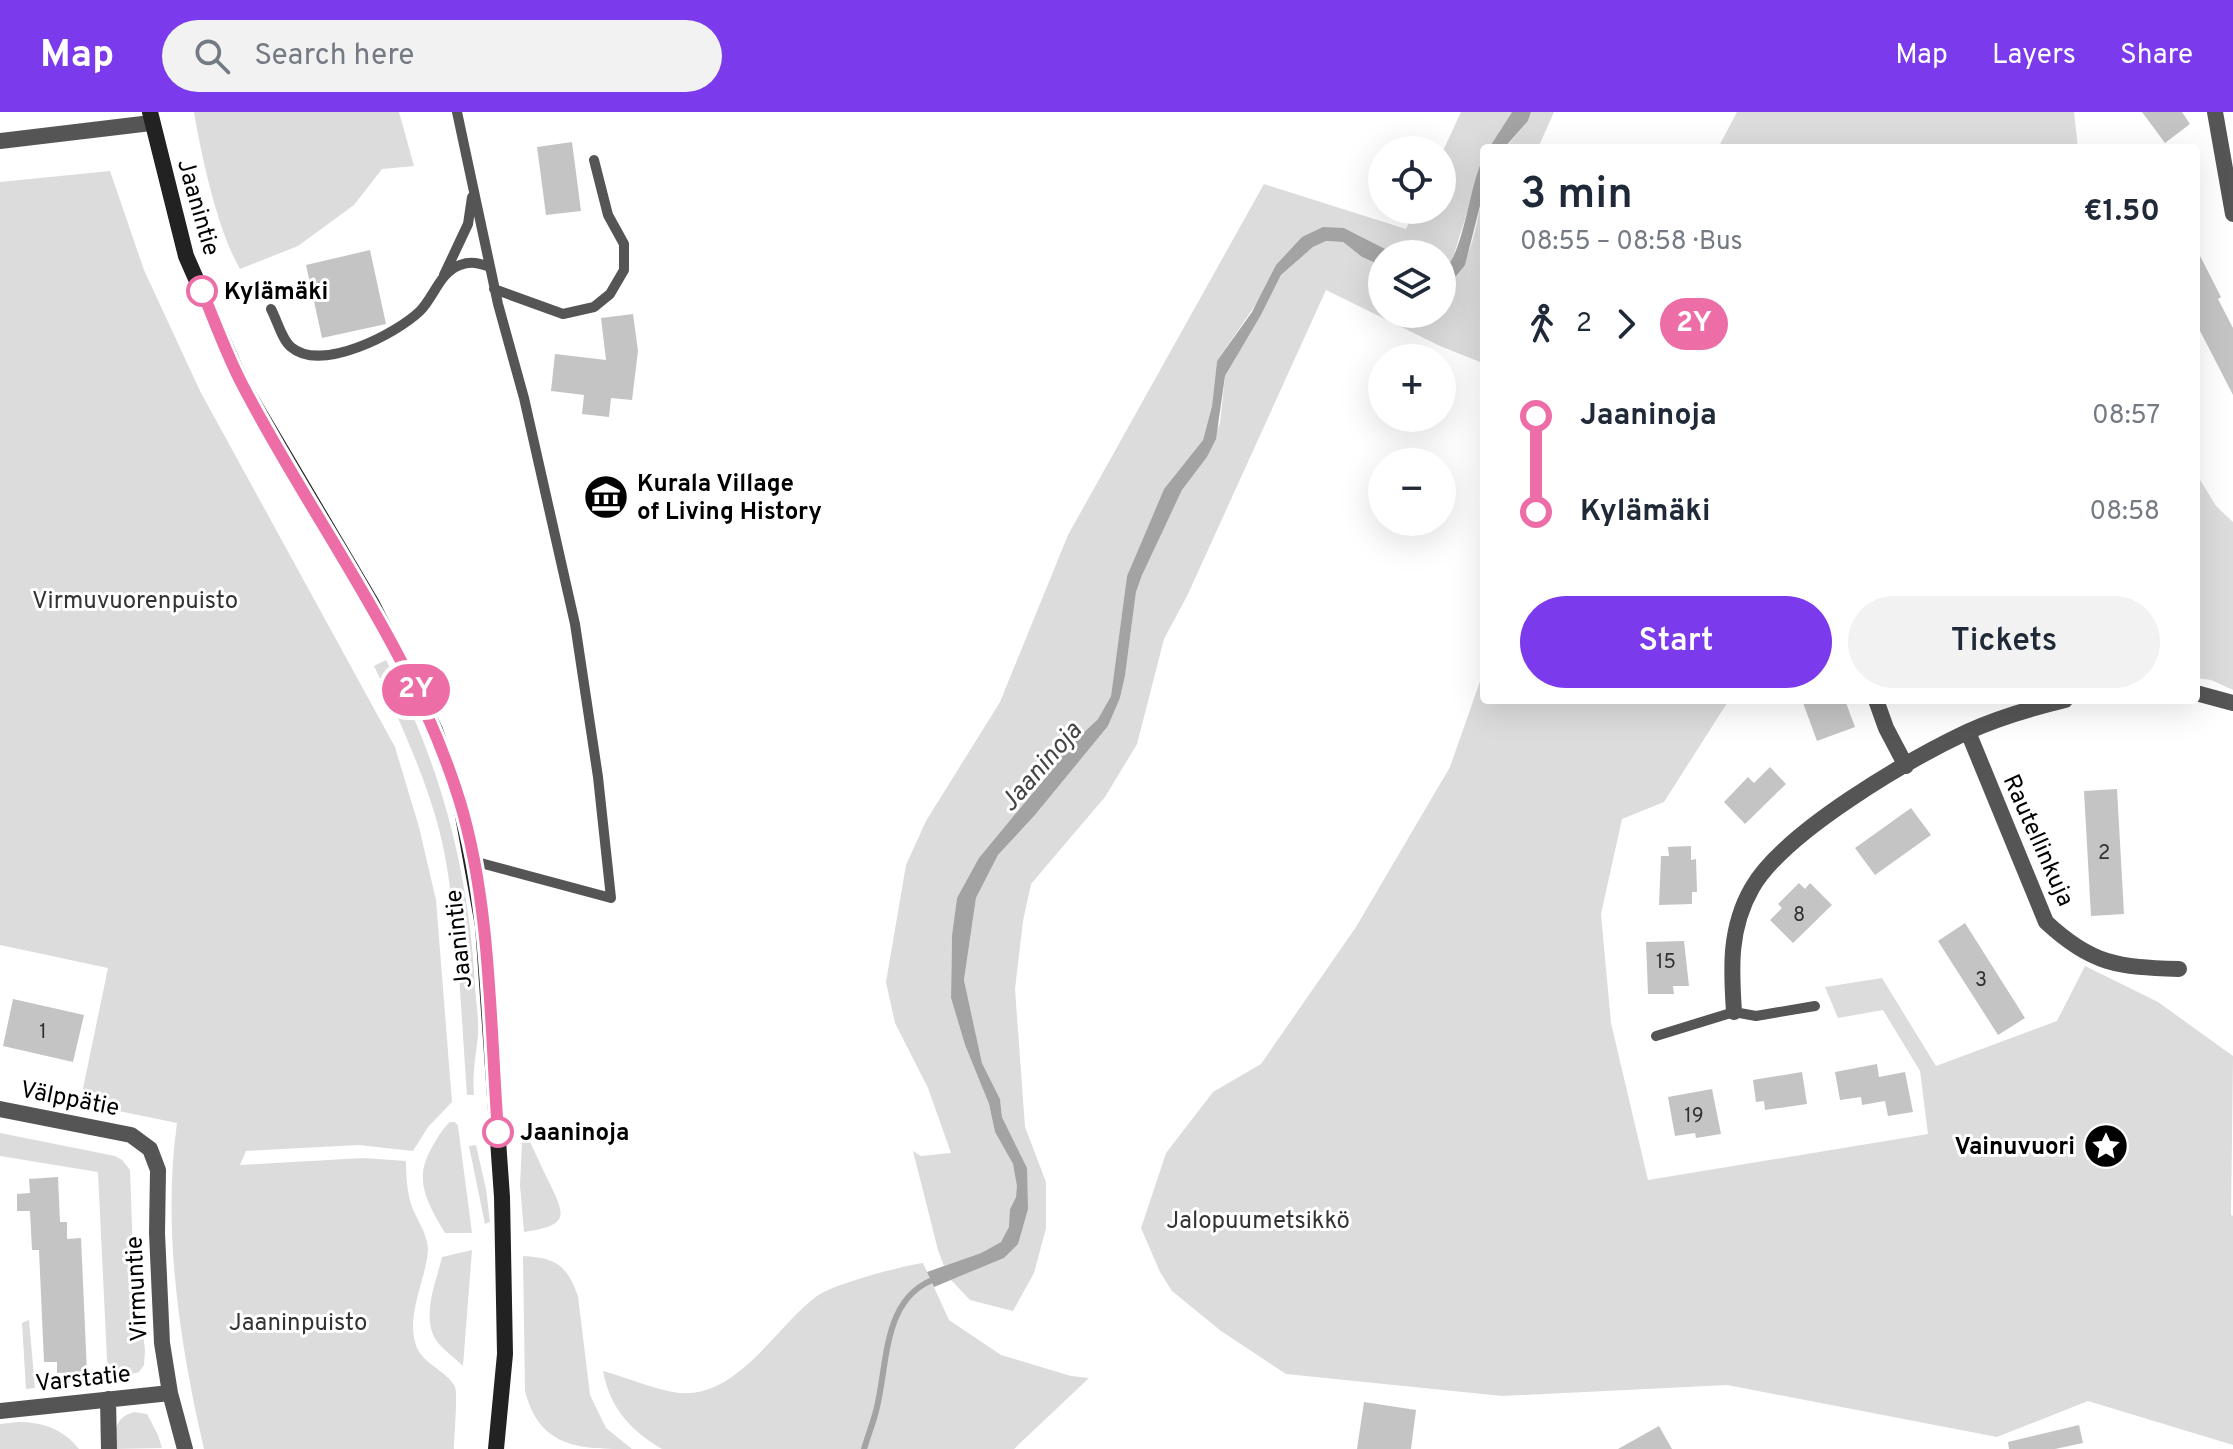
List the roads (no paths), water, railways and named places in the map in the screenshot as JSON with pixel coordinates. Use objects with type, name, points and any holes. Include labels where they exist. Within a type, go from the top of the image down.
[{"type":"main road","name":"Jaanintie","points":[[150,118],[186,256],[242,384],[372,604],[435,730],[461,805],[483,926],[502,1197],[505,1354],[496,1449]]},
{"type":"street","points":[[2215,112],[2233,214]]},
{"type":"street","points":[[0,141],[150,118]]},
{"type":"street","points":[[2200,694],[2233,703]]},
{"type":"street","points":[[1877,704],[1906,766]]},
{"type":"street","points":[[1734,1012],[1731,946],[1736,925],[1753,886],[1781,851],[1867,788],[1968,732],[2050,704]]},
{"type":"street","name":"Rautellinkuja","points":[[1968,732],[2046,922],[2070,945],[2110,962],[2125,967],[2179,969]]},
{"type":"street","name":"Välppätie","points":[[0,1109],[131,1135]]},
{"type":"street","name":"Virmuntie","points":[[131,1135],[150,1149],[158,1170],[162,1343],[170,1393],[185,1449]]},
{"type":"street","name":"Varstatie","points":[[0,1411],[170,1393]]},
{"type":"street","points":[[108,1399],[109,1449]]},
{"type":"lane","points":[[457,112],[494,289],[524,398],[575,624],[598,777],[611,898],[473,861]]},
{"type":"lane","points":[[494,289],[563,314],[594,307],[610,294],[624,270],[624,244],[608,215],[594,160]]},
{"type":"lane","points":[[271,309],[291,347],[304,354],[319,356],[371,343],[402,326],[422,308],[441,280],[468,224],[472,189]]},
{"type":"lane","points":[[441,280],[458,265],[477,262],[490,267]]},
{"type":"lane","points":[[1656,1036],[1734,1012],[1756,1016],[1815,1006]]},
{"type":"waterway","name":"Jaaninoja","points":[[864,1449],[876,1412],[897,1314],[920,1287],[938,1278]]},
{"type":"place","name":"Kylämäki","points":[[202,291]]},
{"type":"place","name":"Kurala Village of Living History","points":[[606,497]]},
{"type":"place","name":"Jaaninoja","points":[[498,1132]]},
{"type":"place","name":"Vainuvuori","points":[[2106,1146]]},
{"type":"park label","name":"Virmuvuorenpuisto","points":[[135,600]]},
{"type":"park label","name":"Jalopuumetsikkö","points":[[1258,1220]]},
{"type":"park label","name":"Jaaninpuisto","points":[[298,1322]]}]
